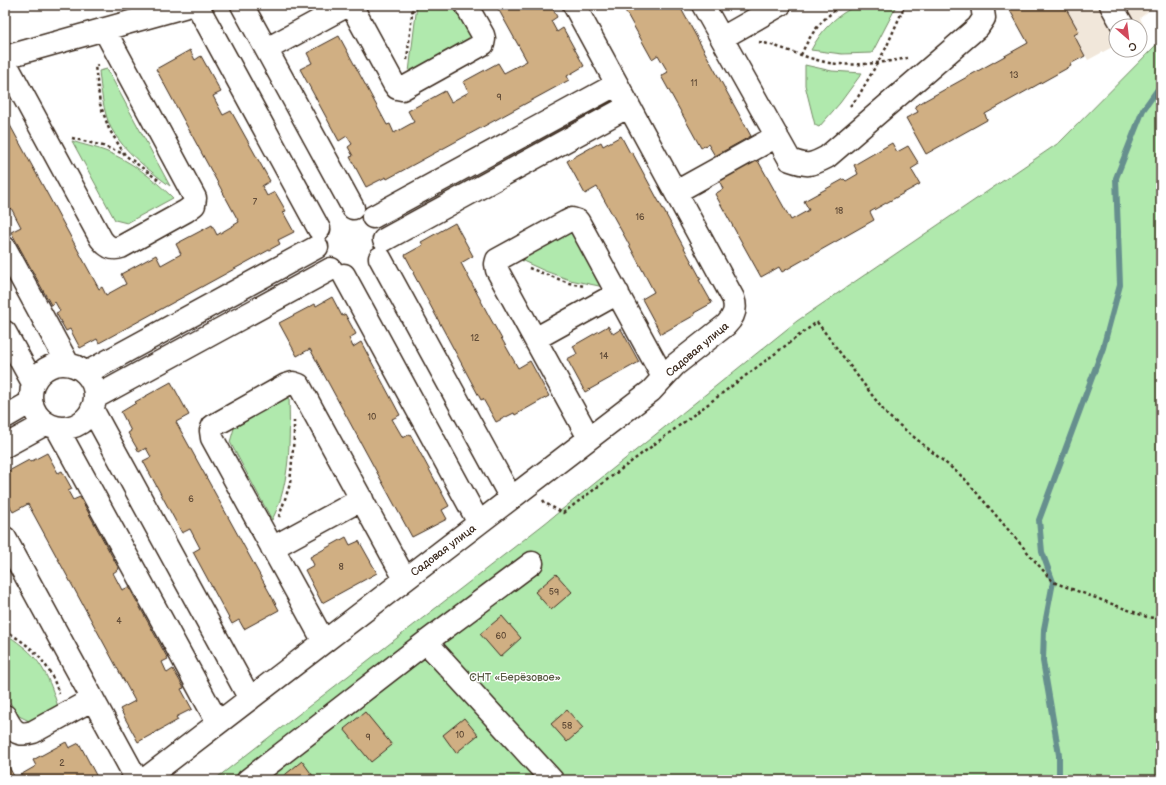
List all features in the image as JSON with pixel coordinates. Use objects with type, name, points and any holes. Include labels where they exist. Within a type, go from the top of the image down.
[{"type":"street","points":[[5,57],[191,5]]},
{"type":"street","points":[[197,5],[318,238]]},
{"type":"street","points":[[242,5],[353,208]]},
{"type":"street","points":[[267,49],[349,5],[394,84],[397,88],[402,89],[484,44],[483,35],[466,5]]},
{"type":"street","points":[[574,5],[676,192],[777,136]]},
{"type":"street","points":[[703,5],[790,160],[805,165],[815,164],[827,158],[978,27],[984,18],[982,5]]},
{"type":"street","points":[[722,38],[780,5]]},
{"type":"street","points":[[1111,5],[1118,18]]},
{"type":"street","points":[[5,62],[106,246],[114,249],[121,247],[186,211],[194,205],[195,198],[193,191],[104,29]]},
{"type":"street","points":[[373,217],[617,84]]},
{"type":"street","points":[[382,249],[629,106]]},
{"type":"street","name":"Садовая улица","points":[[144,780],[651,391],[675,365],[726,326],[732,319],[735,312],[733,298],[676,192]]},
{"type":"street","points":[[94,403],[337,272],[355,275],[367,271],[376,264],[382,249],[383,230],[377,220],[368,212],[357,208],[345,208],[334,211],[325,219],[318,238],[318,252],[324,262],[337,272],[479,523]]},
{"type":"street","points":[[589,438],[498,270],[496,264],[497,260],[572,219],[578,221],[663,377]]},
{"type":"street","points":[[218,723],[51,426],[37,416],[32,406],[32,393],[38,374],[47,367],[58,364],[77,369],[318,238]]},
{"type":"street","points":[[5,248],[77,369],[94,386],[94,403],[87,418],[78,425],[68,429],[51,426],[5,446]]},
{"type":"street","points":[[382,249],[511,498]]},
{"type":"street","points":[[535,339],[618,293]]},
{"type":"street","points":[[5,332],[32,393]]},
{"type":"street","points":[[324,642],[212,438],[211,431],[213,426],[218,422],[286,385],[293,383],[299,385],[405,579]]},
{"type":"street","points":[[5,417],[32,393]]},
{"type":"street","points":[[94,403],[250,699]]},
{"type":"street","points":[[270,544],[362,499]]},
{"type":"street","points":[[5,538],[12,566],[93,699],[137,780]]},
{"type":"street","points":[[248,780],[426,642],[532,563]]},
{"type":"street","points":[[426,642],[552,780]]},
{"type":"street","points":[[5,716],[15,731],[24,734],[33,732],[93,699]]},
{"type":"path","points":[[404,88],[413,5]]},
{"type":"path","points":[[801,55],[816,27],[828,16],[844,5]]},
{"type":"path","points":[[849,108],[858,97],[886,48],[906,5]]},
{"type":"path","points":[[722,38],[761,42],[823,62],[855,64],[877,63],[892,62],[911,57]]},
{"type":"path","points":[[121,59],[95,66],[100,104],[109,129],[125,155]]},
{"type":"path","points":[[52,148],[71,138],[103,146],[125,155],[162,183]]},
{"type":"path","points":[[503,256],[544,275],[569,283],[618,293]]},
{"type":"path","points":[[529,484],[545,503],[563,513],[817,322],[887,415],[964,478],[1053,582],[1147,617],[1161,619]]},
{"type":"path","points":[[270,544],[290,484],[294,437],[293,383]]},
{"type":"path","points":[[5,631],[36,652],[53,676],[64,715]]},
{"type":"shaded area","points":[[1064,5],[1156,5],[1140,18],[1108,18],[1108,49],[1088,60],[1074,35],[1079,32]]},
{"type":"green space","points":[[417,5],[454,5],[472,38],[409,72]]},
{"type":"green space","points":[[858,5],[897,5],[872,53],[842,54],[811,50],[815,42],[830,23],[843,13]]},
{"type":"green space","name":"СНТ «Берёзовое»","points":[[1161,40],[1161,780],[214,780],[544,524],[797,321],[1060,142],[1143,58],[1148,58],[1148,53]]},
{"type":"green space","points":[[805,65],[832,71],[862,73],[840,103],[819,127],[815,125],[805,85]]},
{"type":"green space","points":[[107,69],[170,186],[145,167],[130,153],[111,128],[104,108],[99,71]]},
{"type":"green space","points":[[72,141],[115,155],[133,165],[150,177],[173,198],[127,223],[115,220]]},
{"type":"green space","points":[[566,228],[577,231],[604,287],[570,280],[545,271],[512,256]]},
{"type":"green space","points":[[289,395],[289,443],[286,475],[283,491],[272,520],[230,442],[235,425]]},
{"type":"green space","points":[[5,635],[13,639],[36,659],[50,682],[59,710],[41,720],[29,721],[19,716],[5,695]]},
{"type":"building","points":[[496,5],[551,5],[557,17],[551,21],[557,32],[563,28],[584,66],[567,76],[569,80],[387,179],[386,177],[366,187],[350,157],[353,156],[348,147],[352,144],[347,136],[339,141],[300,69],[312,63],[307,53],[339,36],[387,125],[390,124],[394,133],[414,122],[408,111],[445,91],[451,102],[469,92],[463,82],[498,63],[504,73],[527,61]]},
{"type":"building","points":[[622,5],[679,5],[751,136],[715,156],[708,144],[701,148],[661,76],[668,72],[658,55],[652,59]]},
{"type":"building","points":[[1007,5],[1064,5],[1079,32],[1074,35],[1085,56],[1070,64],[1071,66],[985,114],[987,120],[926,154],[906,118],[918,112],[915,106],[1028,43]]},
{"type":"building","points":[[190,50],[195,60],[201,56],[221,92],[213,96],[223,115],[231,111],[270,181],[262,186],[267,196],[275,192],[286,211],[283,212],[294,232],[278,240],[280,244],[99,343],[97,339],[80,348],[70,329],[66,331],[56,313],[60,311],[55,302],[51,305],[11,232],[21,227],[11,208],[5,212],[5,116],[99,289],[102,287],[106,295],[126,284],[121,274],[156,255],[161,265],[181,254],[176,244],[212,225],[217,235],[239,222],[156,69]]},
{"type":"building","points":[[621,136],[630,153],[632,152],[701,279],[699,280],[712,303],[694,313],[695,315],[661,334],[642,299],[654,292],[626,239],[597,187],[585,194],[567,161],[601,142],[603,146]]},
{"type":"building","points":[[892,143],[897,152],[908,146],[919,164],[911,169],[920,184],[870,212],[874,220],[782,272],[779,267],[761,277],[715,194],[723,189],[719,180],[757,159],[791,220],[809,210],[804,201],[844,179],[846,181],[858,174],[854,165]]},
{"type":"building","points":[[455,223],[473,256],[461,263],[489,316],[518,368],[530,361],[549,396],[515,415],[514,413],[496,422],[483,399],[481,400],[413,273],[414,272],[405,255],[423,245],[421,242]]},
{"type":"building","points":[[332,297],[342,316],[345,314],[356,334],[349,338],[353,347],[361,342],[400,415],[392,419],[403,438],[410,434],[449,506],[442,510],[447,519],[412,537],[310,349],[297,356],[279,323],[315,304],[316,306]]},
{"type":"building","points":[[608,326],[613,334],[621,329],[639,362],[585,392],[567,359],[577,354],[573,346]]},
{"type":"building","points":[[171,382],[189,415],[176,422],[279,610],[244,629],[239,620],[232,624],[193,552],[200,548],[190,529],[182,533],[143,461],[151,457],[146,448],[139,452],[128,433],[131,431],[121,412],[136,403],[135,402]]},
{"type":"building","points":[[47,453],[58,473],[62,471],[72,489],[68,491],[73,500],[80,497],[119,569],[113,573],[122,590],[129,587],[168,659],[162,662],[167,673],[173,669],[184,688],[181,689],[192,709],[176,717],[178,720],[138,742],[120,709],[135,701],[108,651],[28,504],[13,512],[5,497],[5,473],[29,460],[30,462]]},
{"type":"building","points":[[346,537],[350,545],[359,541],[377,573],[322,603],[305,570],[314,565],[310,557]]},
{"type":"building","points":[[556,574],[572,592],[551,610],[535,592]]},
{"type":"building","points":[[502,616],[521,638],[500,657],[480,634]]},
{"type":"building","points":[[567,710],[583,728],[567,742],[551,724]]},
{"type":"building","points":[[365,712],[392,745],[371,762],[344,729]]},
{"type":"building","points":[[464,718],[478,735],[456,753],[443,735]]},
{"type":"building","points":[[66,742],[69,748],[79,743],[97,777],[92,780],[5,780],[5,768],[6,769],[9,767],[15,778],[36,766],[33,760]]},
{"type":"building","points":[[302,761],[313,776],[308,780],[283,780],[281,778]]},
{"type":"waterway","points":[[1059,780],[1059,755],[1043,661],[1044,629],[1053,582],[1042,552],[1039,520],[1103,348],[1120,285],[1116,178],[1143,110],[1161,85]]}]
